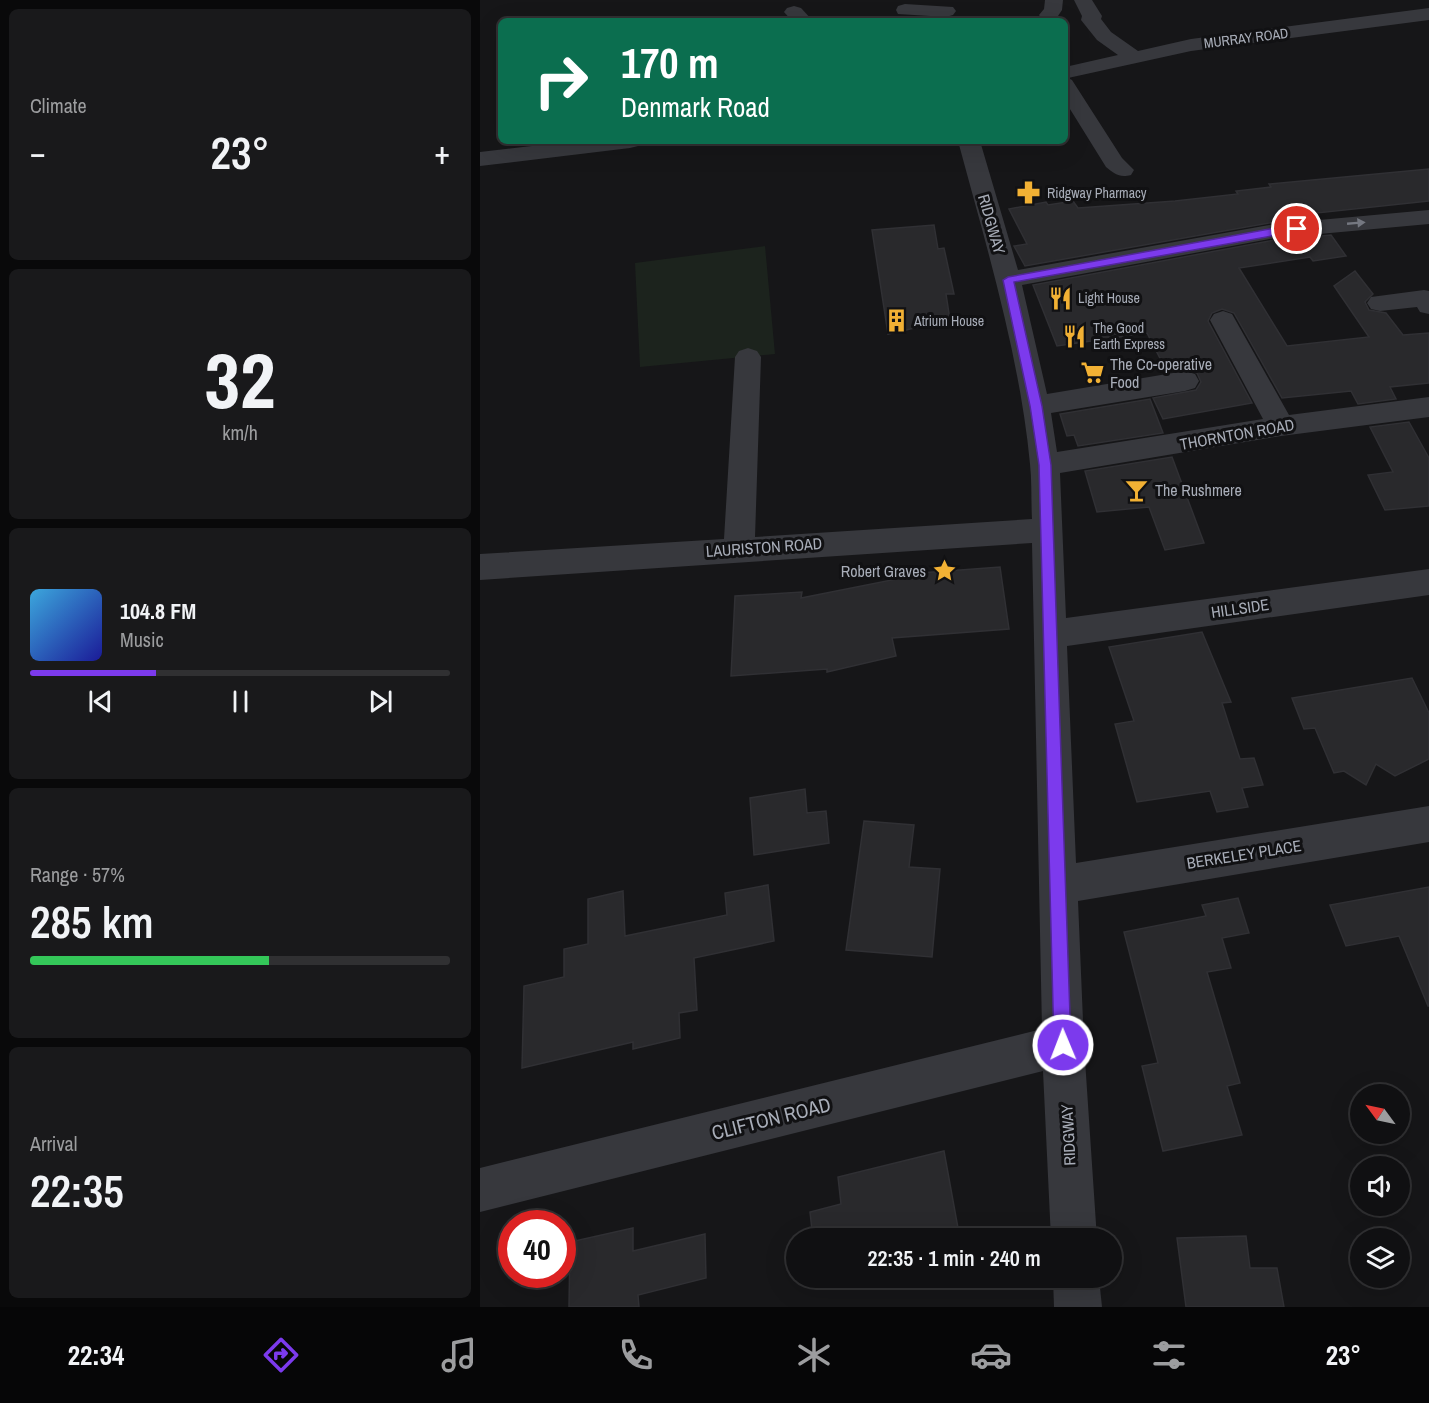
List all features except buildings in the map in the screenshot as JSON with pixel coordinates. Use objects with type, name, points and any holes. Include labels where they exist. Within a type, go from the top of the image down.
[{"type":"street","points":[[1083,0],[1092,16],[1091,21],[1104,36],[1134,57]]},
{"type":"street","points":[[903,10],[946,11]]},
{"type":"street","name":"MURRAY ROAD","points":[[1068,72],[1230,39],[1429,14]]},
{"type":"street","points":[[1068,89],[1114,162],[1123,170]]},
{"type":"street","points":[[480,159],[605,144]]},
{"type":"street","name":"RIDGWAY","points":[[970,144],[1008,280],[1036,406],[1045,465],[1063,1045],[1073,1228]]},
{"type":"street","points":[[1008,280],[1275,231],[1429,217]]},
{"type":"street","points":[[1380,303],[1424,298],[1429,306]]},
{"type":"street","points":[[1223,320],[1281,426]]},
{"type":"street","points":[[739,549],[748,357]]},
{"type":"street","points":[[1036,406],[1185,381]]},
{"type":"street","name":"THORNTON ROAD","points":[[1045,465],[1281,426],[1429,407]]},
{"type":"street","name":"LAURISTON ROAD","points":[[480,567],[1048,530]]},
{"type":"street","name":"HILLSIDE","points":[[1051,634],[1429,582]]},
{"type":"street","name":"BERKELEY PLACE","points":[[1059,885],[1429,824]]},
{"type":"street","name":"CLIFTON ROAD","points":[[480,1190],[1063,1045]]},
{"type":"street","points":[[1077,1288],[1078,1307]]},
{"type":"shaded area","points":[[765,246],[775,354],[640,367],[635,263]]},
{"type":"place","name":"Ridgway Pharmacy","points":[[1029,193]]},
{"type":"place","name":"Light House","points":[[1060,298]]},
{"type":"place","name":"Atrium House","points":[[896,321]]},
{"type":"place","name":"The Good Earth Express","points":[[1075,336]]},
{"type":"place","name":"The Co-operative Food","points":[[1092,373]]},
{"type":"place","name":"The Rushmere","points":[[1137,490]]},
{"type":"place","name":"Robert Graves","points":[[944,571]]},
{"type":"route","points":[[1063,1045],[1045,465],[1036,406],[1008,280],[1275,231],[1297,229]]}]
